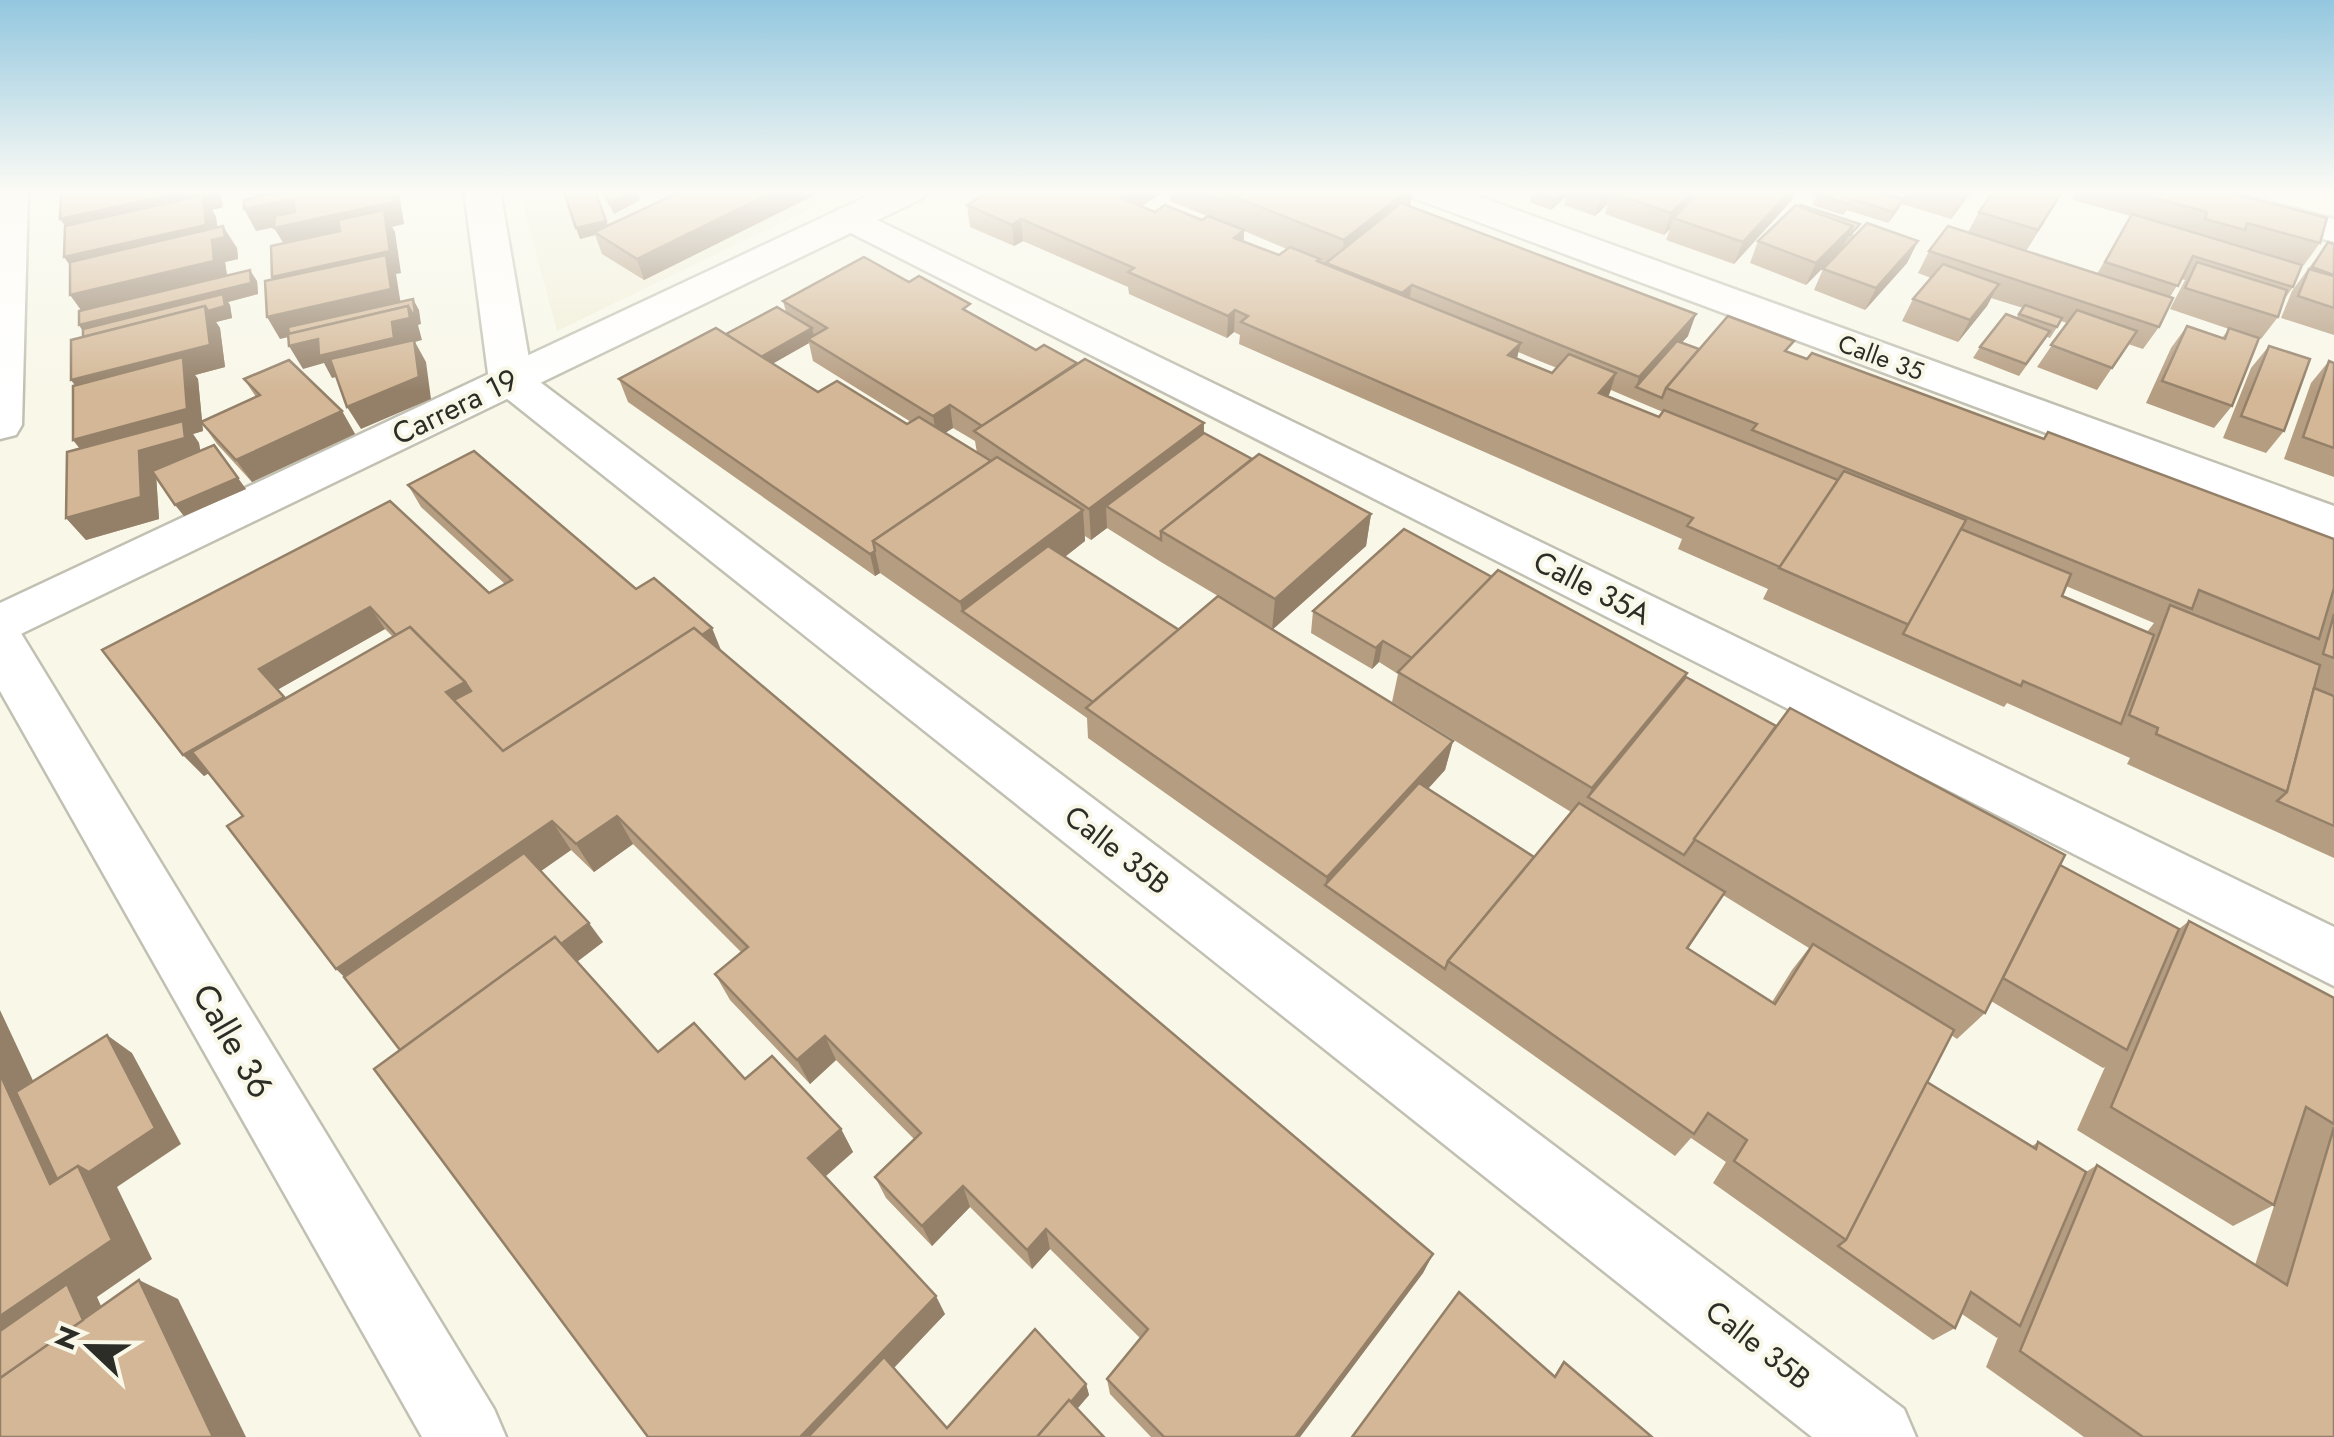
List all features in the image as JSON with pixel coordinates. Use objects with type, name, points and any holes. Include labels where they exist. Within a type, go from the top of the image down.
[{"type":"street","points":[[0,425],[7,257]]},
{"type":"street","points":[[492,257],[511,381]]},
{"type":"street","name":"Carrera 19","points":[[0,625],[769,257]]},
{"type":"street","name":"Calle 35A","points":[[928,257],[2334,958]]},
{"type":"street","name":"Calle 35","points":[[1609,257],[2334,524]]},
{"type":"street","name":"Calle 35B","points":[[511,381],[1876,1437]]},
{"type":"street","name":"Calle 36","points":[[0,644],[466,1437]]},
{"type":"shaded area","points":[[537,257],[710,257],[557,331]]},
{"type":"building","points":[[91,257],[214,257],[214,261],[70,295],[70,262]]},
{"type":"building","points":[[271,257],[362,257],[272,277]]},
{"type":"building","points":[[386,257],[391,289],[267,317],[265,281]]},
{"type":"building","points":[[864,257],[909,282],[919,276],[970,304],[963,309],[1036,350],[1044,345],[1077,363],[982,426],[950,405],[933,416],[808,339],[827,328],[783,301]]},
{"type":"building","points":[[1109,257],[1315,257],[1521,343],[1508,355],[1552,373],[1569,354],[1616,373],[1599,393],[1659,417],[1664,410],[1838,480],[1780,567],[1687,526],[1693,518],[1241,322],[1248,316],[1235,310],[1228,316],[1128,272],[1134,268]]},
{"type":"building","points":[[1333,257],[1545,257],[1696,314],[1639,377],[1412,285],[1402,293],[1326,263]]},
{"type":"building","points":[[1800,257],[1822,257],[1816,263]]},
{"type":"building","points":[[1834,257],[1904,257],[1876,288],[1823,269]]},
{"type":"building","points":[[1947,257],[2045,257],[2173,298],[2159,327]]},
{"type":"building","points":[[2108,257],[2192,257],[2178,286],[2105,262]]},
{"type":"building","points":[[2196,257],[2276,257],[2302,265],[2293,287]]},
{"type":"building","points":[[2318,257],[2334,257],[2334,275],[2312,267]]},
{"type":"building","points":[[2197,262],[2287,290],[2278,317],[2185,288]]},
{"type":"building","points":[[1943,264],[1999,284],[1970,320],[1913,299]]},
{"type":"building","points":[[2309,269],[2334,276],[2334,308],[2298,296]]},
{"type":"building","points":[[250,270],[251,283],[79,325],[79,311]]},
{"type":"building","points":[[223,294],[225,306],[208,311],[205,306],[83,337],[83,329]]},
{"type":"building","points":[[413,299],[415,313],[408,306],[289,334],[288,327]]},
{"type":"building","points":[[2025,305],[2062,318],[2057,327],[2019,314]]},
{"type":"building","points":[[205,306],[210,345],[71,380],[71,340]]},
{"type":"building","points":[[408,306],[410,318],[392,322],[394,338],[319,356],[318,339],[289,346],[288,334]]},
{"type":"building","points":[[777,307],[812,328],[761,357],[726,334]]},
{"type":"building","points":[[2077,310],[2137,331],[2112,368],[2051,345]]},
{"type":"building","points":[[2006,314],[2050,331],[2026,364],[1980,347]]},
{"type":"building","points":[[1728,316],[1794,341],[1785,351],[1807,359],[1812,353],[2044,439],[2048,432],[2334,539],[2334,588],[2319,639],[2199,590],[2192,609],[1752,430],[1757,424],[1666,388]]},
{"type":"building","points":[[2187,326],[2225,339],[2229,328],[2259,338],[2232,406],[2162,381]]},
{"type":"building","points":[[716,328],[818,392],[837,381],[907,424],[919,417],[991,461],[873,541],[875,551],[870,554],[619,379]]},
{"type":"building","points":[[414,340],[419,377],[347,407],[330,359]]},
{"type":"building","points":[[1677,341],[1699,349],[1662,398],[1636,387]]},
{"type":"building","points":[[2269,346],[2310,359],[2284,431],[2241,416]]},
{"type":"building","points":[[183,357],[187,409],[73,440],[73,386]]},
{"type":"building","points":[[1085,359],[1204,423],[1089,509],[974,431]]},
{"type":"building","points":[[289,360],[342,411],[236,460],[201,422],[260,395],[244,379]]},
{"type":"building","points":[[2329,361],[2334,363],[2334,448],[2303,437]]},
{"type":"building","points":[[183,421],[185,438],[139,451],[141,497],[66,518],[67,452]]},
{"type":"building","points":[[1204,433],[1252,459],[1161,531],[1161,540],[1106,506]]},
{"type":"building","points":[[214,445],[238,478],[175,505],[152,471]]},
{"type":"building","points":[[474,451],[636,589],[654,578],[712,628],[702,635],[694,628],[503,751],[454,700],[471,691],[465,682],[410,627],[396,635],[370,607],[259,669],[284,697],[183,755],[102,650],[390,501],[489,593],[512,580],[408,485]]},
{"type":"building","points":[[1259,454],[1371,514],[1275,599],[1161,531]]},
{"type":"building","points":[[997,457],[1083,510],[960,602],[873,541]]},
{"type":"building","points":[[1844,471],[1966,520],[1909,625],[1779,568]]},
{"type":"building","points":[[1404,529],[1492,577],[1412,658],[1383,641],[1376,648],[1313,611]]},
{"type":"building","points":[[1961,529],[2071,574],[2062,596],[2154,635],[2121,724],[2023,681],[2021,686],[1903,634]]},
{"type":"building","points":[[1048,546],[1179,630],[1093,702],[962,611]]},
{"type":"building","points":[[1498,570],[1687,673],[1592,788],[1398,672]]},
{"type":"building","points":[[1218,596],[1453,741],[1327,877],[1086,708]]},
{"type":"building","points":[[2170,605],[2320,665],[2287,792],[2156,734],[2158,728],[2129,715]]},
{"type":"building","points":[[2334,614],[2334,658],[2323,654]]},
{"type":"building","points":[[410,627],[465,682],[446,692],[503,751],[694,628],[1433,1254],[1295,1437],[1164,1437],[1107,1379],[1148,1329],[1046,1229],[1027,1250],[963,1186],[922,1226],[875,1177],[921,1133],[825,1036],[797,1060],[715,974],[748,947],[617,816],[576,844],[552,821],[336,969],[227,826],[243,816],[192,752]]},
{"type":"building","points":[[1686,677],[1776,726],[1684,855],[1588,797]]},
{"type":"building","points":[[2314,688],[2334,696],[2334,826],[2277,801],[2287,792]]},
{"type":"building","points":[[1790,708],[2065,855],[1985,1013],[1694,839]]},
{"type":"building","points":[[1419,783],[1534,857],[1445,969],[1325,885]]},
{"type":"building","points":[[1579,803],[1725,892],[1687,948],[1775,1004],[1813,944],[1954,1030],[1846,1240],[1734,1161],[1747,1140],[1708,1113],[1694,1134],[1448,961]]},
{"type":"building","points":[[524,853],[589,923],[561,944],[555,937],[400,1050],[344,977]]},
{"type":"building","points":[[2060,865],[2179,929],[2127,1050],[2003,978]]},
{"type":"building","points":[[2189,921],[2334,998],[2334,1124],[2306,1107],[2274,1205],[2111,1107]]},
{"type":"building","points":[[555,937],[658,1052],[694,1023],[745,1079],[772,1056],[841,1129],[808,1158],[936,1296],[800,1437],[648,1437],[374,1069]]},
{"type":"building","points":[[107,1035],[155,1128],[89,1172],[78,1166],[57,1179],[16,1092]]},
{"type":"building","points":[[0,1074],[50,1184],[78,1166],[112,1240],[0,1316]]},
{"type":"building","points":[[1927,1082],[2036,1149],[2038,1142],[2086,1172],[2020,1326],[1971,1292],[1955,1328],[1838,1246],[1846,1240]]},
{"type":"building","points":[[2334,1127],[2334,1437],[2143,1437],[2020,1351],[2097,1165],[2287,1285]]},
{"type":"building","points":[[139,1280],[213,1437],[0,1437],[0,1378]]},
{"type":"building","points":[[67,1284],[83,1320],[0,1378],[0,1331]]},
{"type":"building","points":[[1459,1292],[1555,1377],[1564,1362],[1652,1437],[1352,1437]]},
{"type":"building","points":[[1035,1329],[1086,1384],[1037,1437],[808,1437],[884,1357],[947,1428]]},
{"type":"building","points":[[1069,1400],[1104,1437],[1037,1437]]}]
